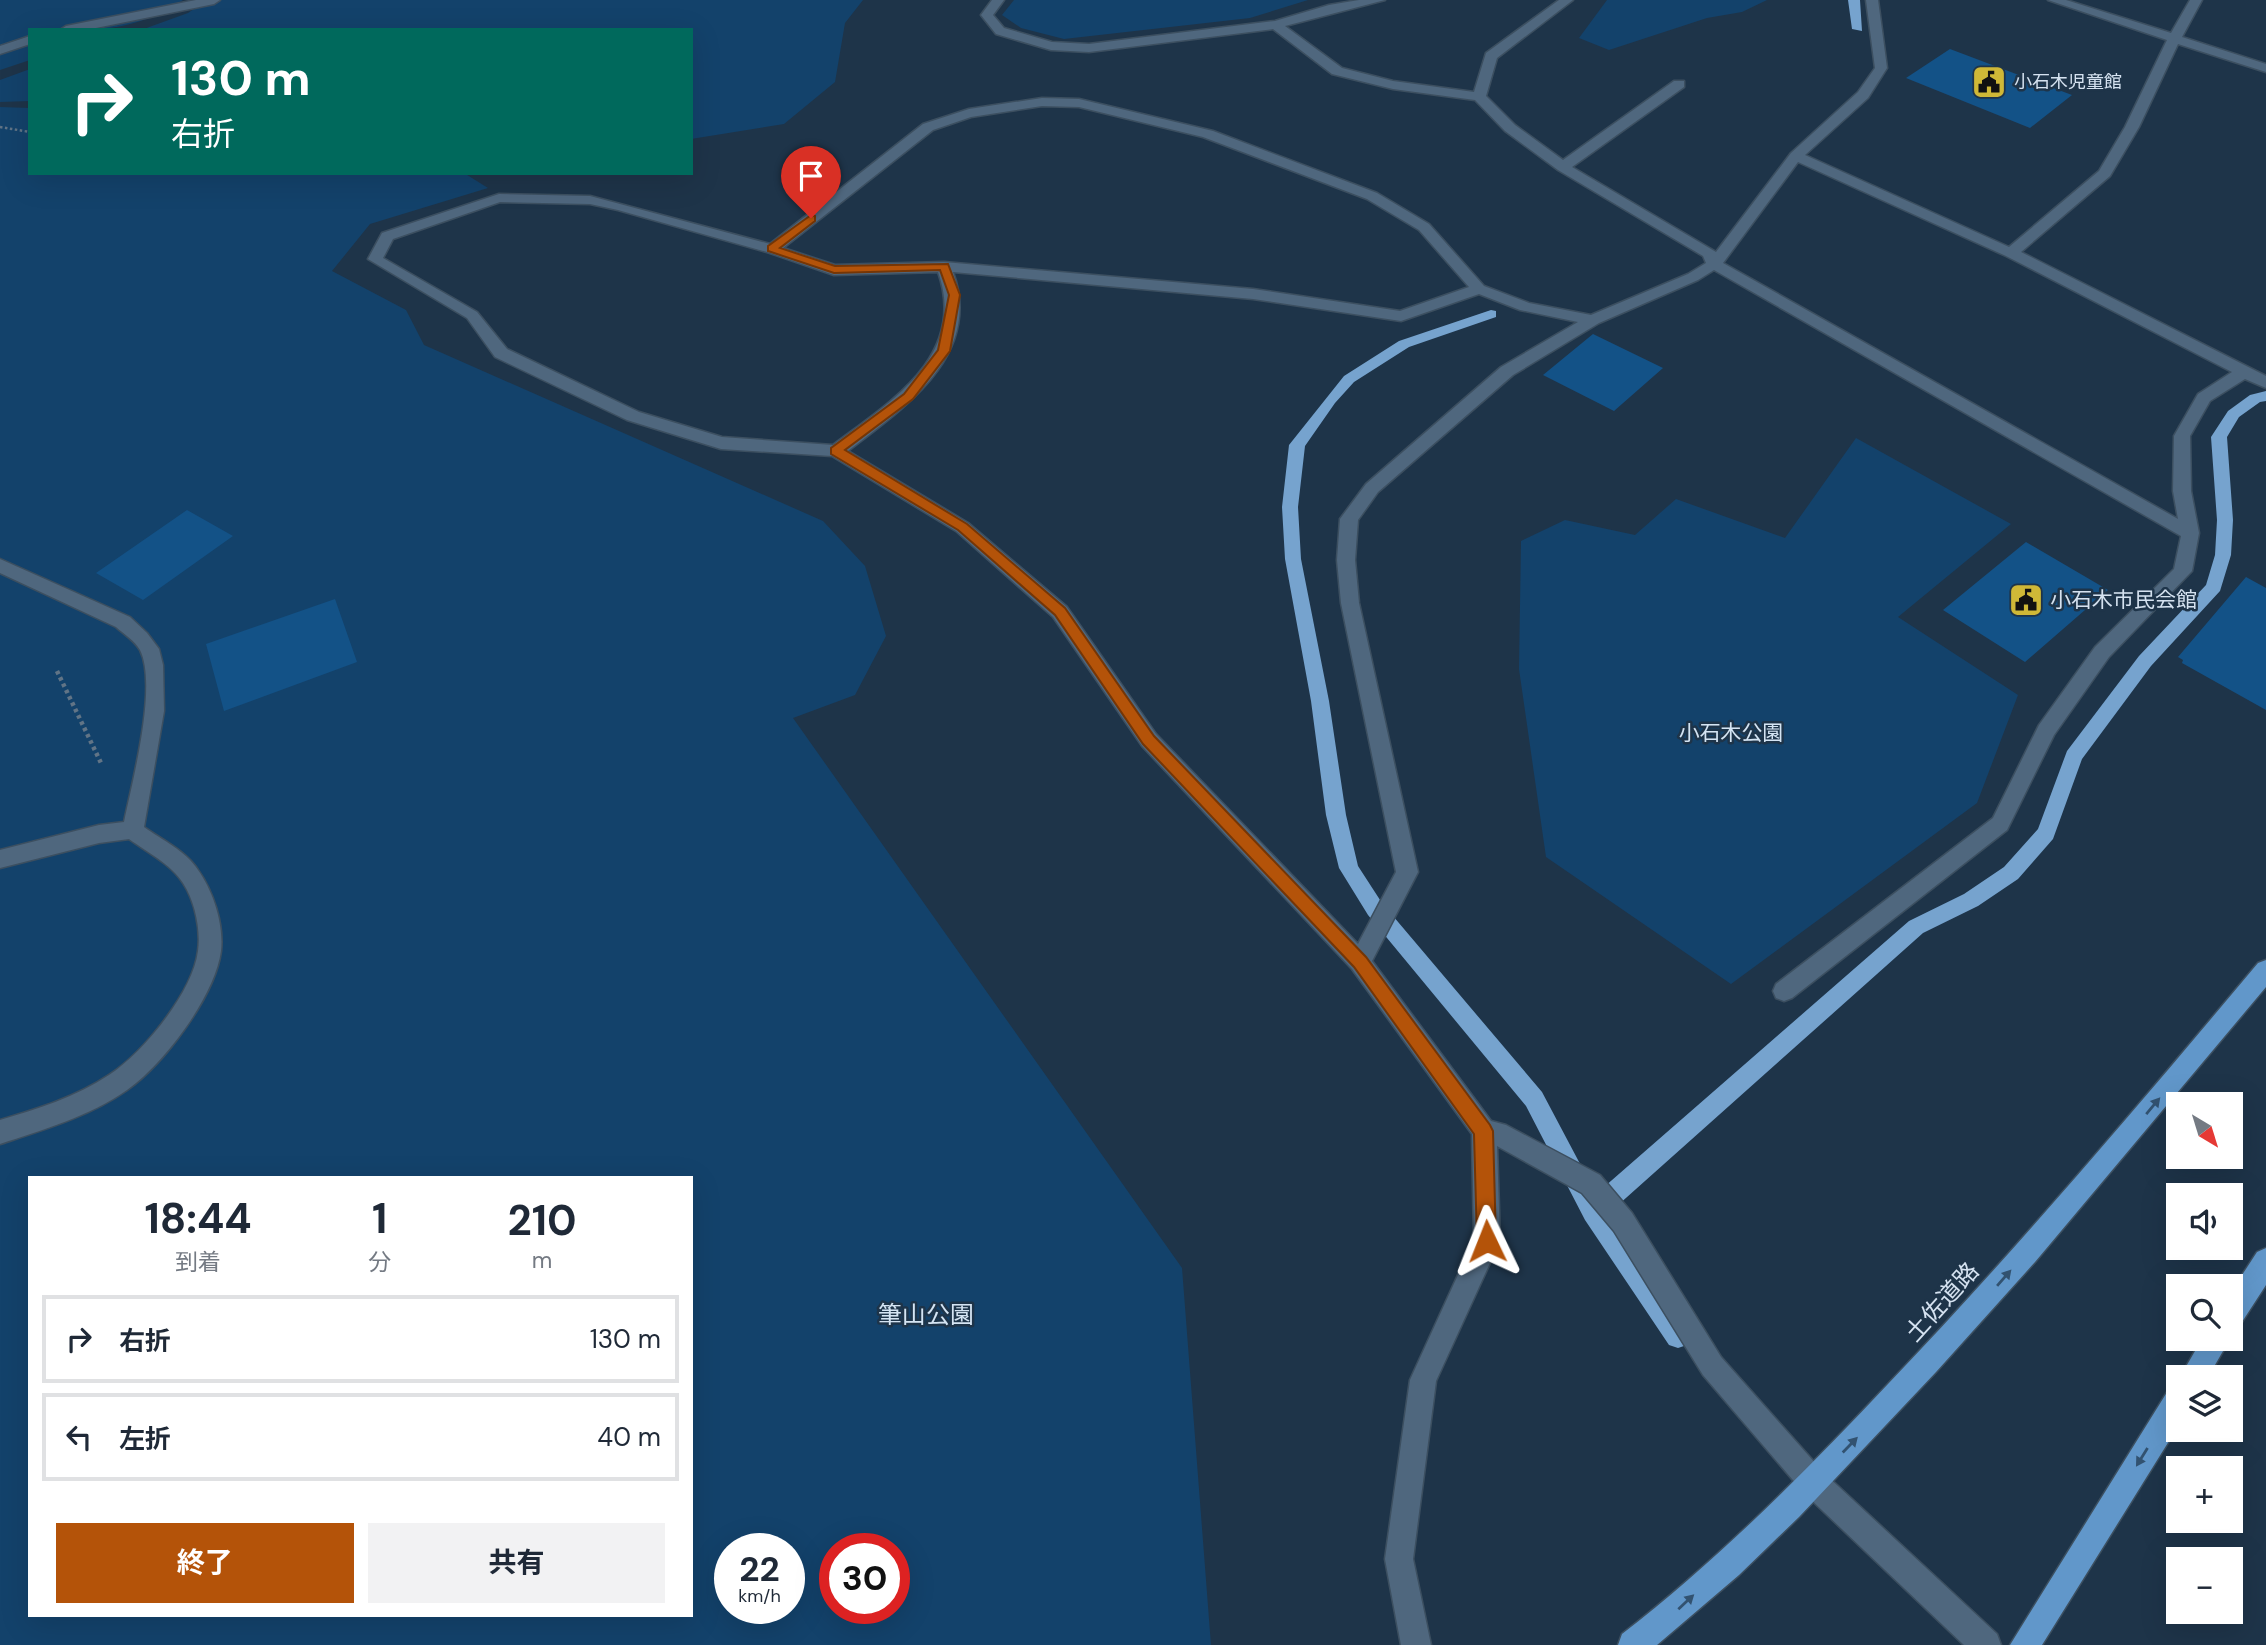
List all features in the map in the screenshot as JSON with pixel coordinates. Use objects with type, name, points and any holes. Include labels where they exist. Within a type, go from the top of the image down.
[{"type":"highway","name":"土佐道路","points":[[1633,1645],[1672,1615],[1814,1483],[1948,1342],[2139,1122],[2266,970]]},
{"type":"highway","points":[[2243,1297],[2266,1261]]},
{"type":"highway","points":[[2025,1645],[2166,1420]]},
{"type":"street","points":[[76,28],[214,0]]},
{"type":"street","points":[[998,0],[987,15],[1000,32],[1051,46],[1089,48],[1276,25],[1329,9],[1379,0]]},
{"type":"street","points":[[1479,97],[1490,56],[1567,0]]},
{"type":"street","points":[[1363,957],[1407,872],[1350,603],[1346,560],[1349,519],[1372,488],[1507,371],[1593,320],[1693,277],[1712,258],[1796,156],[1863,95],[1881,68],[1872,0]]},
{"type":"street","points":[[2054,0],[2266,68]]},
{"type":"street","points":[[2011,253],[2105,173],[2132,127],[2196,0]]},
{"type":"street","points":[[1276,25],[1337,71],[1393,85],[1479,97],[1510,128],[1563,167],[1678,233],[1712,258],[2190,533]]},
{"type":"street","points":[[0,50],[28,41]]},
{"type":"street","points":[[1563,167],[1679,84]]},
{"type":"street","points":[[772,249],[928,127],[969,113],[1042,102],[1079,103],[1208,134],[1372,196],[1424,227],[1479,289],[1525,307],[1593,320]]},
{"type":"street","points":[[1796,156],[2011,253],[2266,383]]},
{"type":"street","points":[[1479,289],[1401,316],[1252,294],[944,267],[834,270],[772,249],[590,200],[499,198],[387,236],[375,260],[472,315],[501,353],[633,416],[721,443],[836,451],[962,527],[1060,612],[1149,740],[1363,957],[1490,1132],[1591,1184],[1623,1222],[1712,1366],[1814,1483],[1986,1645]]},
{"type":"street","points":[[836,451],[909,396],[944,351],[954,295],[944,267]]},
{"type":"street","points":[[1784,990],[2000,824],[2046,731],[2102,652],[2183,571],[2190,533],[2182,491],[2182,436],[2204,398],[2244,372]]},
{"type":"street","points":[[0,565],[123,622],[149,650],[156,673],[155,696],[133,831]]},
{"type":"street","points":[[0,859],[99,834],[133,831],[189,874],[205,909],[210,950],[193,995],[159,1044],[119,1082],[47,1118],[0,1132]]},
{"type":"street","points":[[1416,1645],[1399,1559],[1423,1380],[1487,1241],[1490,1132]]},
{"type":"path","points":[[0,127],[28,132]]},
{"type":"path","points":[[57,671],[133,831]]},
{"type":"green space","points":[[0,0],[183,0],[164,11],[127,25],[109,28],[28,28],[28,61],[0,70]]},
{"type":"green space","points":[[207,0],[863,0],[845,23],[835,82],[784,124],[693,139],[693,28],[147,28],[188,13]]},
{"type":"green space","points":[[1014,0],[1308,0],[1250,18],[1064,39],[1021,28],[1002,15]]},
{"type":"green space","points":[[1607,0],[1767,0],[1742,12],[1707,18],[1609,50],[1579,38]]},
{"type":"green space","points":[[28,70],[28,101],[0,102],[0,80]]},
{"type":"green space","name":"筆山公園","points":[[0,107],[28,108],[28,175],[467,175],[488,188],[370,224],[332,271],[406,310],[424,345],[823,521],[865,566],[886,636],[855,695],[793,718],[1182,1268],[1211,1645],[0,1645]]},
{"type":"green space","name":"小石木公園","points":[[1856,438],[2011,524],[1898,617],[2018,695],[1977,803],[1731,984],[1546,857],[1519,669],[1521,541],[1565,520],[1635,535],[1676,499],[1785,538]]},
{"type":"building","points":[[1950,49],[2072,95],[2030,128],[1906,78]]},
{"type":"building","points":[[1593,334],[1663,368],[1614,411],[1543,375]]},
{"type":"building","points":[[187,510],[233,536],[143,600],[96,573]]},
{"type":"building","name":"小石木市民会館","points":[[2026,542],[2108,590],[2025,662],[1943,610]]},
{"type":"building","points":[[2246,577],[2266,588],[2266,710],[2182,663],[2183,660],[2178,657]]},
{"type":"building","points":[[335,599],[357,662],[224,711],[206,644]]},
{"type":"waterway","points":[[1854,0],[1858,29]]},
{"type":"waterway","points":[[1491,314],[1404,344],[1349,379],[1330,400],[1297,445],[1290,507],[1293,559],[1320,701],[1336,815],[1349,868],[1375,909],[1534,1099],[1593,1212]]},
{"type":"waterway","points":[[1593,1212],[1916,927],[1971,900],[2011,873],[2046,833],[2074,756],[2145,661],[2214,587],[2223,555],[2225,520],[2219,437],[2233,414],[2255,398],[2266,396]]},
{"type":"waterway","points":[[1593,1212],[1678,1336]]},
{"type":"place","name":"小石木児童館","points":[[1989,82]]},
{"type":"place","name":"小石木市民会館","points":[[2026,600]]},
{"type":"route","points":[[811,218],[772,249],[834,270],[944,267],[954,295],[944,351],[909,396],[836,451],[962,527],[1060,612],[1149,740],[1360,962],[1484,1131],[1487,1241]]}]
